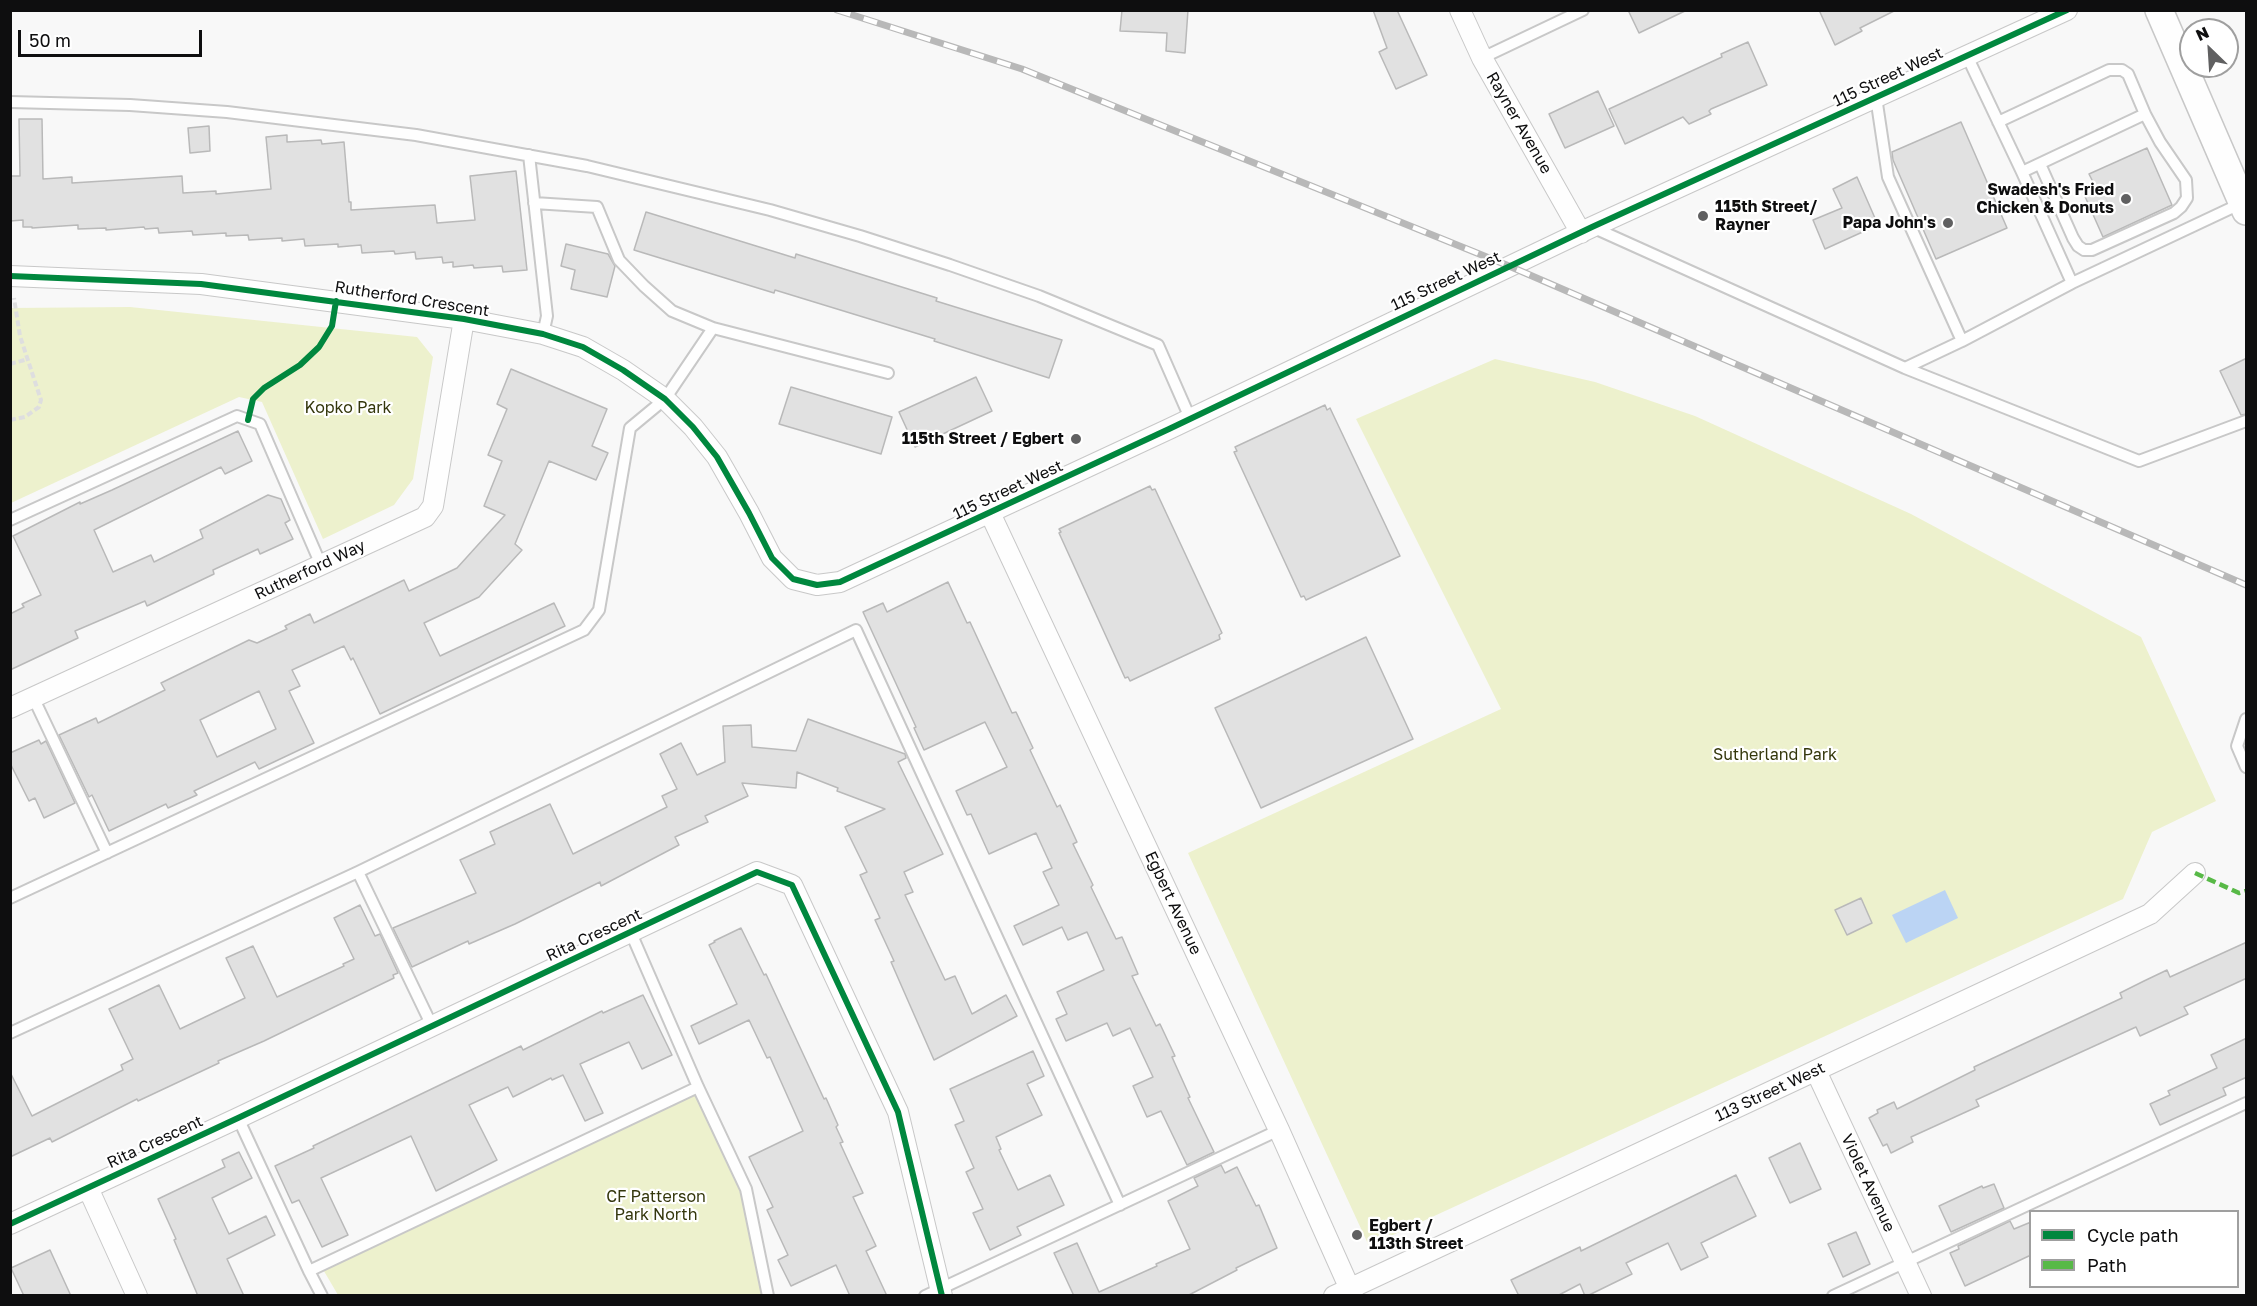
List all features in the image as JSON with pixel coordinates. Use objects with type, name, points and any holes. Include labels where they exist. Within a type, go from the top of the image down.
[{"type":"main road","points":[[2159,10],[2245,207]]},
{"type":"street","name":"Rayner Avenue","points":[[1460,10],[1482,58],[1587,230]]},
{"type":"street","name":"115 Street West","points":[[840,582],[1587,230],[2067,10]]},
{"type":"street","name":"Rutherford Crescent","points":[[10,276],[201,284],[464,320],[543,334],[583,347],[623,370],[664,399],[693,427],[717,457],[772,558],[793,579],[817,585],[840,582]]},
{"type":"street","name":"Rutherford Way","points":[[10,708],[425,517],[433,506],[464,320]]},
{"type":"street","name":"Egbert Avenue","points":[[990,513],[1279,1130],[1346,1293]]},
{"type":"street","name":"Rita Crescent","points":[[10,1224],[757,872],[792,885],[898,1112],[936,1293]]},
{"type":"street","name":"113 Street West","points":[[1346,1293],[2150,914],[2195,873]]},
{"type":"street","name":"Violet Avenue","points":[[1816,1071],[1920,1296]]},
{"type":"street","points":[[88,1188],[137,1296]]},
{"type":"lane","points":[[1482,58],[1583,10]]},
{"type":"lane","points":[[1967,56],[2072,283]]},
{"type":"lane","points":[[1998,122],[2109,70],[2122,70],[2128,74],[2160,142],[2186,180],[2187,198],[2174,213],[2092,250],[2084,250],[2073,238],[2040,164]]},
{"type":"lane","points":[[1876,98],[1888,177],[1962,341]]},
{"type":"lane","points":[[10,102],[129,105],[226,112],[416,135],[529,155],[679,187],[860,236],[1039,296],[1158,345],[1190,418]]},
{"type":"lane","points":[[2022,172],[2145,114]]},
{"type":"lane","points":[[529,155],[547,316],[543,334]]},
{"type":"lane","points":[[534,203],[597,207],[619,260],[672,311],[713,328],[888,373]]},
{"type":"lane","points":[[1905,368],[2072,283],[2245,207]]},
{"type":"lane","points":[[1587,230],[1905,368],[2139,461],[2247,421]]},
{"type":"lane","points":[[10,898],[584,630],[599,610],[630,428],[664,399],[713,328]]},
{"type":"lane","points":[[10,520],[237,416],[260,424],[321,565]]},
{"type":"lane","points":[[10,1033],[358,872],[856,630],[1120,1205]]},
{"type":"lane","points":[[33,697],[106,853]]},
{"type":"lane","points":[[2247,719],[2237,746],[2247,767]]},
{"type":"lane","points":[[358,872],[432,1026]]},
{"type":"lane","points":[[631,933],[698,1087],[746,1189],[768,1296]]},
{"type":"lane","points":[[309,1271],[698,1087]]},
{"type":"lane","points":[[1833,1296],[2247,1103]]},
{"type":"lane","points":[[238,1118],[322,1296]]},
{"type":"lane","points":[[936,1293],[1279,1130]]},
{"type":"path","points":[[10,420],[25,417],[39,407],[41,400],[20,336],[14,298]]},
{"type":"path","points":[[10,364],[28,359]]},
{"type":"green space","name":"Kopko Park","points":[[130,307],[417,337],[433,357],[413,479],[394,505],[323,539],[262,402],[239,397],[11,503],[11,308]]},
{"type":"green space","name":"Sutherland Park","points":[[1495,359],[1595,382],[1695,416],[1911,514],[2141,637],[2216,801],[2152,832],[2123,899],[1369,1246],[1188,853],[1501,709],[1356,419]]},
{"type":"green space","name":"CF Patterson Park North","points":[[698,1087],[746,1189],[768,1295],[338,1295],[321,1266]]},
{"type":"water","points":[[1945,890],[1958,918],[1906,943],[1892,915]]},
{"type":"building","points":[[1122,10],[1188,10],[1185,53],[1166,51],[1167,33],[1120,31]]},
{"type":"building","points":[[1373,10],[1397,10],[1427,75],[1396,89],[1379,52],[1387,48]]},
{"type":"building","points":[[1628,10],[1687,10],[1639,33]]},
{"type":"building","points":[[1819,10],[1896,10],[1860,28],[1862,31],[1835,45]]},
{"type":"building","points":[[1748,42],[1767,85],[1711,109],[1709,111],[1711,114],[1689,124],[1683,117],[1625,144],[1609,109],[1722,57],[1721,54]]},
{"type":"building","points":[[1598,91],[1614,126],[1565,148],[1549,114]]},
{"type":"building","points":[[19,119],[42,119],[43,179],[72,177],[72,183],[182,176],[183,193],[216,191],[216,194],[271,189],[266,137],[287,135],[287,142],[321,140],[322,144],[344,142],[351,210],[435,205],[437,223],[475,220],[470,176],[516,171],[527,270],[503,272],[502,266],[453,267],[453,262],[443,263],[442,257],[416,259],[415,252],[362,253],[361,245],[305,246],[304,239],[249,240],[248,235],[226,236],[226,233],[193,235],[192,231],[159,233],[158,228],[145,229],[144,227],[106,230],[106,228],[78,229],[78,225],[23,227],[23,220],[10,221],[10,176],[20,176]]},
{"type":"building","points":[[1961,122],[2007,228],[1936,259],[1893,160],[1892,152]]},
{"type":"building","points":[[209,126],[210,151],[190,153],[188,128]]},
{"type":"building","points":[[2147,148],[2172,205],[2103,237],[2083,192],[2095,186],[2089,174]]},
{"type":"building","points":[[1857,177],[1878,225],[1825,249],[1813,220],[1842,208],[1833,189]]},
{"type":"building","points":[[646,212],[795,258],[796,254],[1062,340],[1049,378],[934,341],[935,339],[634,250]]},
{"type":"building","points":[[566,244],[608,254],[615,266],[607,297],[571,289],[575,270],[561,266]]},
{"type":"building","points":[[2247,358],[2247,414],[2241,415],[2220,371]]},
{"type":"building","points":[[511,369],[607,409],[592,446],[608,453],[596,480],[549,461],[515,544],[522,550],[479,597],[424,623],[440,656],[554,603],[565,626],[380,714],[353,658],[351,660],[344,646],[292,670],[300,686],[289,691],[314,743],[259,769],[255,762],[194,791],[197,795],[168,808],[166,804],[109,831],[92,795],[89,797],[59,735],[96,718],[98,723],[165,690],[161,683],[249,640],[257,643],[287,629],[285,626],[310,614],[314,623],[404,580],[409,591],[457,568],[505,515],[484,506],[502,461],[488,455],[507,409],[497,404]],"holes":[[[259,691],[276,729],[217,757],[200,720]]]},
{"type":"building","points":[[976,377],[992,411],[915,447],[899,412]]},
{"type":"building","points":[[791,387],[892,417],[881,454],[779,424]]},
{"type":"building","points":[[1325,405],[1327,410],[1330,408],[1400,556],[1306,600],[1304,596],[1301,597],[1234,452],[1237,451],[1235,447]]},
{"type":"building","points":[[238,431],[252,461],[225,474],[221,467],[94,530],[113,572],[151,555],[154,562],[203,538],[200,530],[268,495],[281,499],[290,520],[285,523],[293,539],[260,554],[258,549],[213,570],[214,574],[147,606],[145,601],[75,631],[78,638],[10,670],[10,614],[24,607],[22,604],[41,595],[13,536],[80,502],[80,504],[112,490]]},
{"type":"building","points":[[1150,486],[1152,490],[1155,489],[1222,633],[1219,635],[1220,639],[1130,681],[1128,677],[1125,678],[1059,529]]},
{"type":"building","points":[[948,582],[967,623],[970,622],[1012,713],[1016,712],[1033,748],[1030,750],[1057,807],[1060,805],[1077,842],[1073,844],[1093,885],[1091,887],[1116,939],[1122,937],[1138,974],[1132,976],[1156,1026],[1160,1024],[1175,1056],[1172,1057],[1190,1097],[1188,1098],[1214,1152],[1187,1165],[1161,1111],[1147,1117],[1133,1086],[1153,1077],[1130,1028],[1113,1036],[1107,1023],[1066,1041],[1056,1019],[1067,1014],[1057,992],[1104,970],[1087,932],[1068,940],[1062,927],[1023,945],[1014,926],[1059,905],[1043,872],[1052,868],[1036,833],[989,854],[971,814],[967,815],[956,791],[1007,767],[985,722],[924,750],[914,728],[916,727],[863,612],[883,603],[887,612]]},
{"type":"building","points":[[1366,637],[1413,739],[1261,808],[1215,708]]},
{"type":"building","points":[[808,719],[905,754],[906,758],[898,762],[943,854],[904,872],[913,892],[905,895],[945,980],[955,976],[972,1014],[1006,995],[1017,1016],[934,1060],[891,962],[894,961],[875,920],[880,918],[860,875],[867,872],[845,827],[885,809],[837,791],[838,788],[797,772],[796,788],[742,783],[748,796],[705,816],[708,822],[675,837],[679,845],[601,886],[600,882],[515,924],[469,944],[468,941],[412,967],[393,928],[476,893],[460,860],[495,844],[490,832],[550,804],[573,854],[667,807],[662,796],[677,789],[660,754],[681,743],[697,775],[725,762],[723,726],[751,725],[752,747],[796,751]]},
{"type":"building","points":[[39,740],[41,744],[46,741],[75,803],[44,818],[35,798],[29,801],[10,763],[10,753]]},
{"type":"building","points":[[1861,898],[1872,923],[1847,935],[1835,910]]},
{"type":"building","points":[[360,905],[375,936],[380,934],[398,973],[393,975],[394,978],[218,1061],[219,1063],[138,1101],[137,1099],[52,1142],[50,1138],[10,1157],[10,1072],[32,1116],[123,1070],[121,1065],[133,1059],[109,1009],[159,985],[180,1029],[245,998],[226,958],[253,946],[277,997],[344,966],[343,964],[354,959],[334,918]]},
{"type":"building","points":[[741,928],[764,975],[766,974],[838,1125],[836,1127],[843,1142],[840,1143],[863,1193],[853,1197],[876,1246],[866,1251],[887,1296],[850,1296],[836,1265],[791,1286],[778,1260],[788,1255],[767,1210],[773,1207],[749,1157],[803,1131],[770,1057],[767,1058],[749,1020],[699,1044],[691,1026],[737,1004],[709,945]]},
{"type":"building","points":[[2247,942],[2247,978],[2184,1007],[2188,1014],[2140,1036],[2136,1027],[1976,1100],[1979,1106],[1911,1137],[1913,1142],[1891,1153],[1887,1144],[1883,1146],[1869,1118],[1878,1113],[1877,1110],[1894,1102],[1897,1109],[1975,1070],[1974,1067],[2122,998],[2120,993],[2167,970],[2170,977]]},
{"type":"building","points":[[643,995],[672,1055],[642,1069],[629,1042],[580,1064],[603,1113],[585,1121],[563,1075],[552,1080],[551,1078],[513,1097],[508,1087],[469,1105],[497,1160],[436,1191],[411,1136],[321,1178],[348,1235],[322,1247],[299,1200],[292,1203],[275,1166],[521,1046],[523,1050],[602,1011],[603,1013]]},
{"type":"building","points":[[2247,1038],[2247,1077],[2223,1088],[2226,1095],[2160,1125],[2150,1104],[2170,1095],[2168,1091],[2217,1068],[2211,1055]]},
{"type":"building","points":[[1033,1051],[1044,1076],[1027,1084],[1042,1115],[996,1137],[1001,1149],[999,1150],[1018,1190],[1050,1175],[1064,1205],[1017,1227],[1021,1235],[990,1250],[973,1213],[983,1209],[966,1172],[974,1168],[955,1125],[964,1121],[950,1089]]},
{"type":"building","points":[[1800,1143],[1821,1189],[1790,1203],[1769,1158]]},
{"type":"building","points":[[239,1152],[252,1178],[212,1198],[229,1234],[266,1216],[275,1235],[227,1259],[244,1296],[198,1296],[158,1199],[225,1167],[222,1160]]},
{"type":"building","points":[[1221,1165],[1225,1173],[1237,1167],[1256,1206],[1259,1205],[1277,1248],[1187,1296],[1074,1296],[1054,1253],[1077,1243],[1099,1292],[1190,1249],[1168,1201],[1198,1186],[1194,1178]]},
{"type":"building","points":[[1736,1175],[1756,1216],[1701,1243],[1708,1257],[1681,1270],[1668,1243],[1626,1263],[1632,1274],[1587,1296],[1580,1284],[1557,1296],[1519,1296],[1511,1280],[1580,1247],[1581,1251]]},
{"type":"building","points":[[1994,1184],[2004,1208],[1951,1232],[1939,1206],[1982,1186],[1983,1188]]},
{"type":"building","points":[[2010,1221],[2014,1229],[2029,1223],[2029,1256],[1965,1286],[1950,1253],[1959,1249],[1958,1246]]},
{"type":"building","points":[[1856,1232],[1870,1264],[1843,1277],[1828,1244]]},
{"type":"building","points":[[50,1250],[71,1296],[24,1296],[11,1268]]},
{"type":"railway","points":[[837,10],[1022,69],[1509,266],[2246,585]]},
{"type":"marked path","points":[[2195,873],[2239,893],[2246,891]]},
{"type":"cycle path","points":[[10,276],[201,284],[464,319],[543,334],[583,347],[623,370],[665,399],[693,427],[717,457],[772,558],[793,579],[817,585],[840,582],[1169,429],[1592,227],[2067,10]]},
{"type":"cycle path","points":[[248,420],[253,399],[264,388],[300,365],[319,347],[332,326],[336,301]]},
{"type":"cycle path","points":[[10,1224],[757,872],[792,885],[898,1112],[942,1296]]},
{"type":"place","name":"Swadesh's Fried Chicken & Donuts","points":[[2126,199]]},
{"type":"place","name":"115th Street/ Rayner","points":[[1703,216]]},
{"type":"place","name":"Papa John's","points":[[1948,223]]},
{"type":"place","name":"115th Street / Egbert","points":[[1076,439]]},
{"type":"place","name":"Egbert / 113th Street","points":[[1357,1235]]}]
